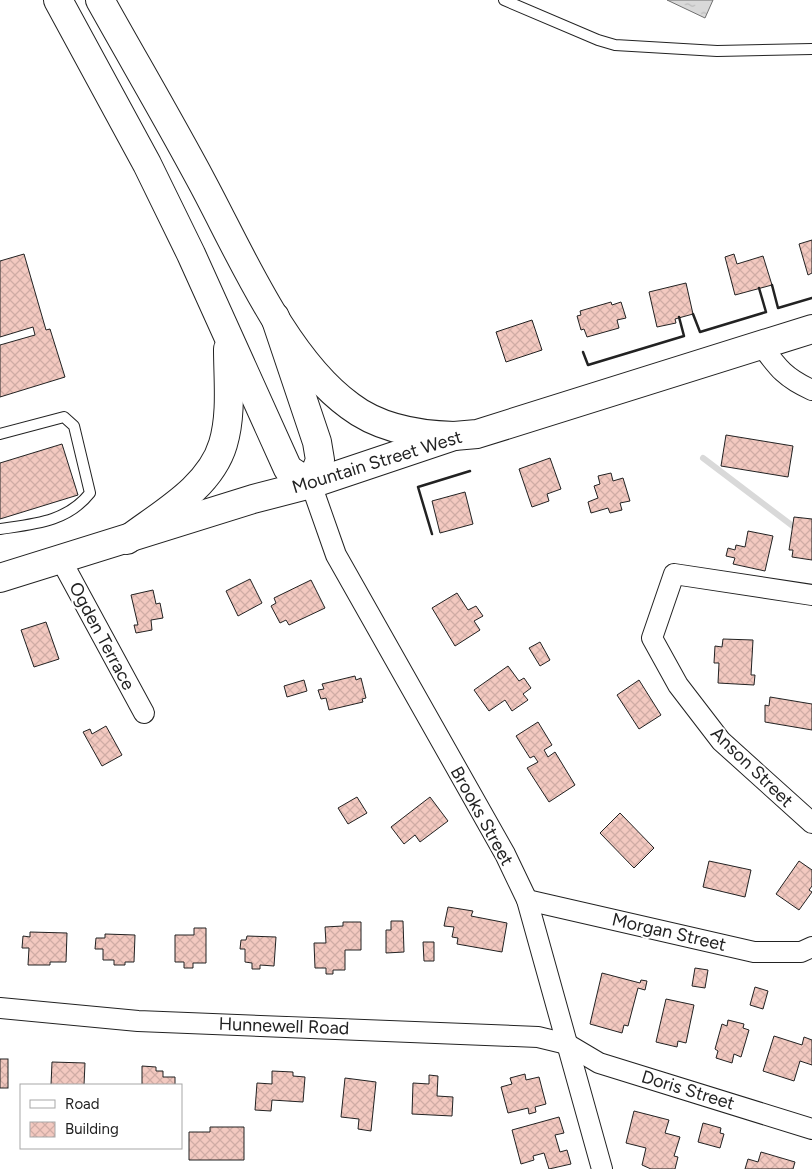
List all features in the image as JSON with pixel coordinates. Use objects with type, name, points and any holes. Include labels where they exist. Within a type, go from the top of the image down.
[{"type":"main road","points":[[58,0],[147,164],[191,254],[288,469],[311,484],[320,460],[317,442],[275,317]]},
{"type":"main road","points":[[100,0],[275,317],[318,376],[351,407],[369,418],[425,435],[454,436]]},
{"type":"main road","name":"Mountain Street West","points":[[0,578],[127,540],[253,499],[311,484],[454,436],[477,434],[812,329]]},
{"type":"main road","points":[[127,540],[195,488],[211,467],[223,445],[228,419],[229,340]]},
{"type":"street","points":[[761,345],[781,373],[794,382],[812,390]]},
{"type":"street","name":"Brooks Street","points":[[311,484],[336,555],[505,854],[527,900],[602,1169]]},
{"type":"street","name":"Ogden Terrace","points":[[61,560],[144,712]]},
{"type":"street","name":"Anson Street","points":[[812,595],[674,574],[652,638],[678,685],[721,741],[812,823]]},
{"type":"street","name":"Morgan Street","points":[[527,900],[754,952],[801,952],[812,947]]},
{"type":"street","name":"Hunnewell Road","points":[[0,1008],[138,1021],[538,1036],[567,1044]]},
{"type":"street","name":"Doris Street","points":[[567,1044],[599,1063],[812,1129]]},
{"type":"lane","points":[[504,0],[598,40],[615,45],[716,51],[812,49]]},
{"type":"lane","points":[[0,434],[64,417],[74,426],[90,493],[79,507],[48,522],[0,529]]},
{"type":"water","points":[[667,0],[713,0],[705,18]]},
{"type":"building","points":[[812,240],[812,273],[808,275],[799,244]]},
{"type":"building","points":[[24,254],[46,330],[50,329],[65,377],[0,397],[0,345],[35,335],[33,327],[0,337],[0,261]]},
{"type":"building","points":[[734,254],[737,264],[763,256],[772,285],[735,295],[725,257]]},
{"type":"building","points":[[686,283],[693,314],[675,319],[676,323],[657,327],[649,292]]},
{"type":"building","points":[[611,302],[612,305],[621,302],[626,318],[617,320],[619,328],[587,337],[584,329],[581,330],[577,316],[581,315],[580,311]]},
{"type":"building","points":[[532,320],[542,350],[506,362],[496,332]]},
{"type":"building","points":[[726,435],[793,446],[788,477],[721,466]]},
{"type":"building","points":[[62,444],[78,495],[0,519],[0,463]]},
{"type":"building","points":[[550,458],[561,489],[547,494],[549,501],[532,507],[519,469]]},
{"type":"building","points":[[611,473],[613,481],[623,478],[630,501],[620,503],[622,510],[610,513],[608,508],[591,513],[588,502],[598,498],[594,486],[600,484],[598,476]]},
{"type":"building","points":[[465,492],[473,524],[440,533],[432,501]]},
{"type":"building","points":[[794,517],[812,519],[812,560],[792,557],[793,550],[789,550]]},
{"type":"building","points":[[748,531],[773,536],[765,571],[733,564],[735,558],[726,556],[728,548],[735,550],[736,545],[745,547]]},
{"type":"building","points":[[250,579],[262,603],[238,616],[226,591]]},
{"type":"building","points":[[311,580],[325,608],[289,625],[286,620],[280,623],[271,606],[276,603],[274,598]]},
{"type":"building","points":[[153,590],[156,604],[160,603],[163,618],[151,620],[152,630],[136,633],[134,625],[138,625],[131,595]]},
{"type":"building","points":[[457,593],[468,610],[476,606],[483,616],[474,621],[480,630],[455,646],[432,608]]},
{"type":"building","points":[[46,622],[59,659],[34,667],[21,630]]},
{"type":"building","points":[[723,639],[753,640],[751,675],[755,675],[754,685],[718,683],[719,663],[714,663],[715,646],[722,647]]},
{"type":"building","points":[[540,642],[550,660],[540,666],[529,648]]},
{"type":"building","points":[[508,666],[519,681],[524,678],[531,688],[523,694],[528,700],[512,711],[505,700],[489,711],[474,690]]},
{"type":"building","points":[[355,676],[356,680],[361,678],[366,698],[362,699],[363,702],[329,710],[326,698],[321,699],[318,690],[324,689],[322,684]]},
{"type":"building","points":[[304,680],[307,691],[287,697],[284,686]]},
{"type":"building","points":[[639,680],[661,715],[639,729],[617,695]]},
{"type":"building","points":[[770,697],[812,704],[812,730],[765,722],[765,705],[769,706]]},
{"type":"building","points":[[538,722],[552,745],[544,750],[548,757],[555,752],[575,785],[549,802],[527,768],[538,762],[534,756],[530,758],[516,736]]},
{"type":"building","points":[[106,726],[122,755],[102,766],[83,732],[90,729],[92,734]]},
{"type":"building","points":[[357,797],[367,813],[348,824],[338,808]]},
{"type":"building","points":[[430,797],[448,821],[420,842],[415,835],[404,844],[391,827]]},
{"type":"building","points":[[620,813],[654,848],[634,868],[600,833]]},
{"type":"building","points":[[709,861],[751,870],[745,897],[703,887]]},
{"type":"building","points":[[799,861],[812,870],[812,886],[809,890],[812,892],[799,910],[776,894]]},
{"type":"building","points":[[448,907],[473,911],[471,916],[507,923],[502,952],[457,944],[458,938],[452,937],[454,927],[444,926]]},
{"type":"building","points":[[391,921],[403,921],[404,952],[386,953],[386,930],[391,930]]},
{"type":"building","points":[[343,922],[361,922],[361,950],[345,950],[345,970],[333,970],[333,974],[326,974],[326,968],[315,968],[314,943],[326,943],[325,927],[343,926]]},
{"type":"building","points":[[194,928],[206,928],[206,963],[193,963],[193,968],[184,968],[184,962],[175,962],[175,935],[194,935]]},
{"type":"building","points":[[30,932],[67,933],[66,962],[50,962],[50,965],[28,965],[29,948],[22,948],[23,936],[30,937]]},
{"type":"building","points":[[105,934],[135,935],[134,962],[125,962],[125,965],[114,965],[114,960],[103,960],[103,949],[95,949],[96,938],[105,938]]},
{"type":"building","points":[[247,936],[276,937],[274,966],[260,965],[260,969],[252,969],[252,963],[245,962],[245,949],[240,949],[241,940],[246,940]]},
{"type":"building","points":[[423,942],[434,942],[434,961],[424,961]]},
{"type":"building","points":[[695,968],[708,970],[705,988],[692,986]]},
{"type":"building","points":[[602,973],[640,983],[641,980],[647,981],[645,990],[638,988],[628,1026],[624,1025],[622,1033],[590,1024]]},
{"type":"building","points":[[755,987],[768,991],[763,1009],[750,1005]]},
{"type":"building","points":[[666,999],[694,1005],[686,1043],[678,1041],[677,1047],[656,1042]]},
{"type":"building","points":[[728,1020],[744,1024],[743,1028],[749,1030],[741,1057],[734,1054],[732,1063],[716,1058],[718,1051],[715,1049],[722,1024],[727,1026]]},
{"type":"building","points":[[774,1036],[802,1045],[804,1037],[812,1040],[812,1065],[800,1061],[794,1081],[763,1071]]},
{"type":"building","points":[[0,1059],[8,1059],[8,1088],[0,1088]]},
{"type":"building","points":[[52,1062],[85,1063],[84,1084],[51,1084]]},
{"type":"building","points":[[142,1066],[156,1067],[156,1071],[163,1071],[163,1077],[175,1077],[175,1084],[142,1084]]},
{"type":"building","points":[[272,1071],[293,1072],[293,1076],[305,1077],[303,1102],[272,1100],[271,1111],[255,1110],[257,1083],[272,1084]]},
{"type":"building","points":[[525,1074],[526,1080],[539,1077],[546,1104],[535,1107],[536,1112],[529,1114],[528,1108],[508,1113],[501,1087],[512,1084],[510,1078]]},
{"type":"building","points":[[429,1075],[438,1076],[437,1096],[453,1097],[452,1116],[412,1114],[413,1083],[429,1084]]},
{"type":"building","points":[[345,1078],[376,1082],[371,1131],[358,1129],[359,1119],[341,1117]]},
{"type":"building","points":[[634,1111],[669,1120],[665,1133],[680,1137],[674,1156],[678,1157],[675,1169],[651,1169],[642,1165],[646,1148],[626,1143]]},
{"type":"building","points":[[559,1117],[564,1133],[555,1135],[560,1152],[567,1150],[571,1164],[549,1169],[544,1153],[533,1156],[534,1160],[521,1164],[512,1130]]},
{"type":"building","points":[[703,1123],[721,1128],[720,1133],[724,1134],[720,1148],[698,1142]]},
{"type":"building","points":[[210,1127],[244,1127],[244,1160],[189,1160],[189,1132],[210,1132]]},
{"type":"building","points":[[761,1152],[795,1162],[793,1169],[745,1169],[748,1159],[758,1162]]},
{"type":"waterway","points":[[703,458],[798,530]]},
{"type":"wall","points":[[772,285],[778,308],[812,298]]},
{"type":"wall","points":[[693,314],[700,332],[766,312],[759,288]]},
{"type":"wall","points":[[583,352],[588,365],[684,336],[679,317]]},
{"type":"wall","points":[[432,534],[418,487],[470,471]]}]
